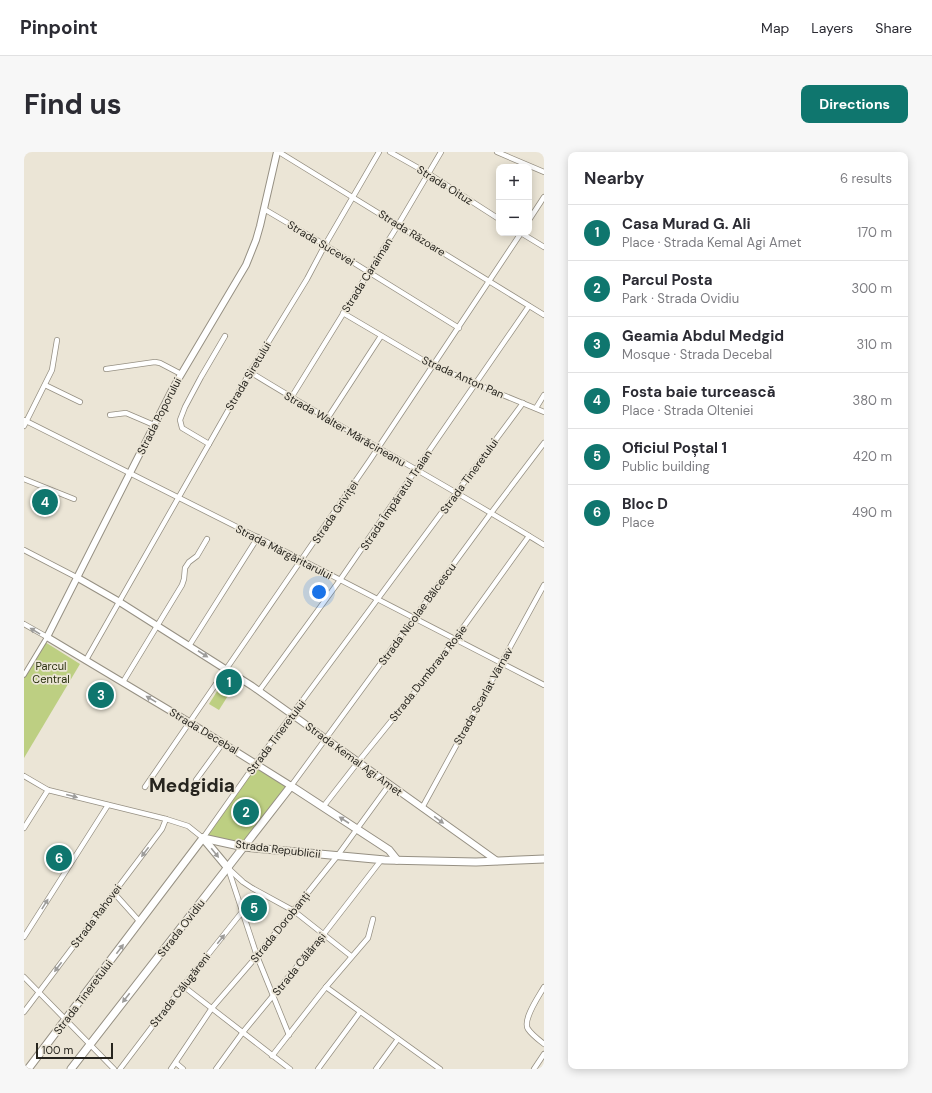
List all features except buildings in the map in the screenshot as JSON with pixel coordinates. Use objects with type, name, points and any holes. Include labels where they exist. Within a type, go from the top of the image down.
[{"type":"main road","name":"Strada Decebal","points":[[291,786],[389,850],[397,860]]},
{"type":"main road","name":"Strada Ovidiu","points":[[71,1069],[291,786]]},
{"type":"main road","name":"Strada Republicii","points":[[203,838],[244,846],[338,856],[397,860],[476,862],[544,859]]},
{"type":"main road","points":[[203,838],[228,868]]},
{"type":"main road","name":"Strada Tineretului","points":[[28,1069],[203,838]]},
{"type":"street","name":"Strada Răzoare","points":[[278,152],[544,315]]},
{"type":"street","name":"Strada Poporului","points":[[24,675],[47,637],[78,578],[181,374],[246,265],[256,240],[278,152]]},
{"type":"street","name":"Strada Siretului","points":[[86,660],[118,601],[250,372],[307,279],[379,152]]},
{"type":"street","name":"Strada Oituz","points":[[390,152],[429,174],[496,217]]},
{"type":"street","name":"Strada Caraiman","points":[[291,398],[398,225],[441,152]]},
{"type":"street","points":[[497,152],[544,172]]},
{"type":"street","points":[[532,215],[544,197]]},
{"type":"street","name":"Strada Sucevei","points":[[264,209],[326,245],[459,328]]},
{"type":"street","name":"Strada Griviței","points":[[145,787],[302,560],[490,282],[519,236]]},
{"type":"street","points":[[526,236],[544,247]]},
{"type":"street","name":"Strada Împăratul Traian","points":[[259,691],[340,580],[529,306]]},
{"type":"street","name":"Strada Anton Pan","points":[[344,313],[433,366],[544,412]]},
{"type":"street","points":[[209,444],[182,428],[180,420],[185,407],[201,377],[225,336]]},
{"type":"street","points":[[327,419],[381,336]]},
{"type":"street","points":[[25,422],[52,370],[57,340]]},
{"type":"street","points":[[106,369],[155,362],[181,374]]},
{"type":"street","name":"Strada Walter Mărăcineanu","points":[[250,372],[291,398],[457,492],[544,545]]},
{"type":"street","points":[[45,385],[80,402]]},
{"type":"street","points":[[536,408],[544,395]]},
{"type":"street","name":"Strada Tineretului","points":[[203,838],[256,763],[523,403]]},
{"type":"street","points":[[110,415],[126,413],[154,425]]},
{"type":"street","name":"Strada Mărgăritarului","points":[[25,422],[178,499],[258,537],[544,685]]},
{"type":"street","name":"Strada Nicolae Bălcescu","points":[[291,786],[491,512],[544,443]]},
{"type":"street","points":[[24,479],[74,499]]},
{"type":"street","name":"Strada Dumbrava Roșie","points":[[323,807],[431,672],[529,536]]},
{"type":"street","points":[[189,646],[258,537]]},
{"type":"street","points":[[123,682],[158,626],[183,582],[185,568],[189,562],[197,556],[207,539]]},
{"type":"street","name":"Strada Kemal Agi Amet","points":[[24,550],[118,601],[226,669],[497,861]]},
{"type":"street","name":"Strada Scarlat Vârnav","points":[[422,808],[544,585]]},
{"type":"street","name":"Strada Decebal","points":[[24,624],[190,722],[291,786]]},
{"type":"street","points":[[196,780],[223,743]]},
{"type":"street","name":"Strada Republicii","points":[[24,776],[48,790],[166,819],[188,826],[203,838]]},
{"type":"street","name":"Strada Dorobanți","points":[[171,1069],[212,1008],[257,956],[338,856],[390,785]]},
{"type":"street","points":[[24,828],[48,790]]},
{"type":"street","points":[[24,937],[108,805]]},
{"type":"street","name":"Strada Rahovei","points":[[24,1012],[162,829],[166,819]]},
{"type":"street","name":"Strada Călărași","points":[[216,1069],[243,1032],[382,859]]},
{"type":"street","points":[[228,868],[257,956],[272,997],[289,1035]]},
{"type":"street","points":[[228,868],[252,888],[294,911],[351,956]]},
{"type":"street","points":[[220,878],[225,878],[232,882]]},
{"type":"street","points":[[114,893],[140,922]]},
{"type":"street","name":"Strada Călugăreni","points":[[120,1069],[242,912]]},
{"type":"street","points":[[272,1056],[351,956],[368,938],[373,919]]},
{"type":"street","points":[[24,977],[114,1069]]},
{"type":"street","points":[[183,986],[290,1069]]},
{"type":"street","points":[[326,987],[440,1069]]},
{"type":"street","points":[[544,987],[529,1014],[526,1024],[527,1028],[544,1044]]},
{"type":"street","points":[[318,1069],[360,1012]]},
{"type":"street","points":[[376,1069],[398,1039]]},
{"type":"street","points":[[534,1069],[544,1054]]},
{"type":"street","points":[[176,1063],[183,1069]]},
{"type":"street","points":[[429,1069],[432,1064]]},
{"type":"green space","name":"Parcul Central","points":[[45,642],[80,664],[24,758],[24,677]]},
{"type":"green space","points":[[221,685],[231,691],[219,710],[209,704]]},
{"type":"green space","points":[[256,763],[291,786],[244,847],[203,838]]},
{"type":"place","name":"Fosta baie turcească","points":[[45,502]]},
{"type":"place","name":"Casa Murad G. Ali","points":[[229,682]]},
{"type":"place","name":"Geamia Abdul Medgid","points":[[101,695]]},
{"type":"place","name":"Parcul Posta","points":[[246,812]]},
{"type":"place","name":"Bloc D","points":[[59,858]]},
{"type":"place","name":"Oficiul Poștal 1","points":[[254,908]]},
{"type":"district","name":"Medgidia","points":[[192,785]]}]
